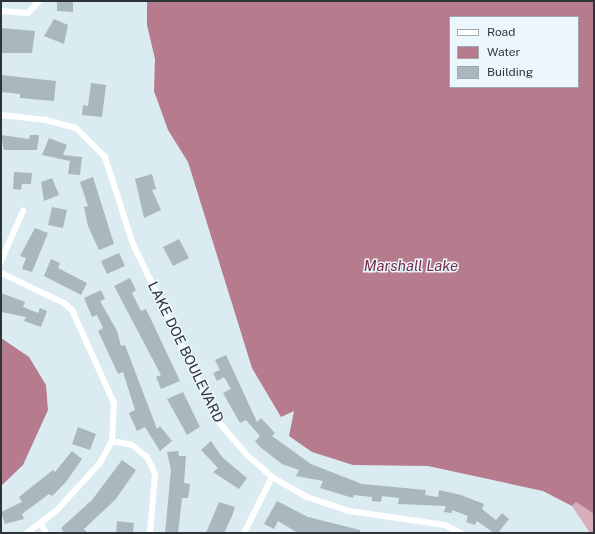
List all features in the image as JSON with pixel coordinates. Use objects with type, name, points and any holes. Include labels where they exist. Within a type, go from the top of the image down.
[{"type":"street","points":[[1,11],[28,13],[39,1]]},
{"type":"street","name":"LAKE DOE BOULEVARD","points":[[1,115],[46,120],[76,128],[105,157],[133,244],[218,421],[272,477],[328,505],[445,526],[461,533]]},
{"type":"street","points":[[1,261],[23,211]]},
{"type":"street","points":[[1,273],[64,302],[72,310],[112,395],[112,441],[91,475],[41,524],[26,533]]},
{"type":"street","points":[[112,441],[132,445],[147,458],[152,467],[155,475],[150,533]]},
{"type":"street","points":[[244,533],[272,477]]},
{"type":"street","points":[[41,524],[46,533]]},
{"type":"shaded area","points":[[576,502],[594,514],[594,533],[590,533],[572,506]]},
{"type":"water","name":"Marshall Lake","points":[[147,1],[594,1],[594,514],[576,502],[572,506],[543,491],[428,466],[353,465],[312,452],[289,436],[294,411],[281,417],[252,368],[188,162],[168,130],[154,91],[155,59],[147,25]]},
{"type":"water","points":[[1,338],[29,357],[46,385],[48,410],[23,465],[1,486]]},
{"type":"building","points":[[57,1],[73,1],[73,12],[57,11]]},
{"type":"building","points":[[54,19],[68,25],[64,44],[44,36]]},
{"type":"building","points":[[1,28],[35,31],[32,53],[1,53]]},
{"type":"building","points":[[1,75],[56,81],[54,101],[20,98],[20,94],[1,92]]},
{"type":"building","points":[[91,83],[106,85],[102,117],[82,115],[83,105],[88,106]]},
{"type":"building","points":[[1,135],[29,139],[30,135],[39,135],[37,150],[4,150]]},
{"type":"building","points":[[49,138],[67,145],[63,155],[82,157],[80,175],[68,174],[70,161],[42,155]]},
{"type":"building","points":[[14,172],[32,173],[31,184],[22,184],[21,190],[13,189]]},
{"type":"building","points":[[152,174],[156,189],[152,190],[161,210],[144,218],[135,179]]},
{"type":"building","points":[[93,177],[114,244],[99,250],[88,226],[84,207],[88,206],[80,182]]},
{"type":"building","points":[[52,178],[59,195],[44,201],[41,182]]},
{"type":"building","points":[[52,207],[67,210],[63,228],[48,225]]},
{"type":"building","points":[[35,228],[48,233],[32,272],[22,269],[26,258],[20,256]]},
{"type":"building","points":[[179,239],[189,258],[173,266],[163,247]]},
{"type":"building","points":[[119,253],[125,266],[107,274],[101,261]]},
{"type":"building","points":[[51,259],[60,263],[58,268],[87,283],[81,295],[44,276]]},
{"type":"building","points":[[130,278],[136,290],[132,293],[141,311],[146,309],[180,381],[161,389],[156,377],[161,375],[114,286]]},
{"type":"building","points":[[101,290],[105,299],[100,301],[117,331],[121,346],[125,345],[157,429],[160,426],[172,441],[160,451],[145,427],[137,431],[129,413],[135,410],[123,372],[118,374],[98,331],[103,328],[97,315],[92,317],[84,298]]},
{"type":"building","points":[[1,293],[25,302],[23,307],[38,313],[40,308],[47,311],[41,327],[24,321],[26,317],[1,312]]},
{"type":"building","points":[[226,355],[257,422],[261,418],[275,433],[272,436],[311,464],[362,484],[426,490],[425,495],[438,497],[439,490],[461,495],[484,504],[482,509],[496,520],[502,513],[509,519],[498,533],[494,533],[477,521],[475,525],[466,522],[468,516],[452,510],[452,513],[444,512],[446,506],[398,504],[399,498],[382,496],[381,502],[372,501],[372,497],[354,495],[353,498],[320,488],[323,481],[296,476],[299,470],[282,464],[260,447],[255,441],[260,436],[246,420],[240,423],[223,393],[231,389],[224,377],[217,381],[213,373],[220,370],[215,360]]},
{"type":"building","points":[[183,392],[200,427],[187,435],[167,399]]},
{"type":"building","points":[[78,427],[96,434],[90,450],[72,444]]},
{"type":"building","points":[[211,441],[222,457],[247,478],[239,489],[213,472],[218,468],[201,450]]},
{"type":"building","points":[[72,451],[82,459],[66,482],[52,496],[49,494],[22,514],[24,519],[5,524],[1,512],[22,502],[19,497],[53,470],[55,472]]},
{"type":"building","points":[[178,451],[179,456],[186,456],[184,483],[190,484],[188,498],[182,498],[178,533],[165,533],[171,470],[167,452]]},
{"type":"building","points":[[122,460],[136,470],[116,499],[84,529],[87,533],[64,533],[61,528],[92,500]]},
{"type":"building","points":[[277,501],[308,517],[360,530],[360,533],[298,533],[278,521],[274,529],[264,524]]},
{"type":"building","points":[[219,502],[235,507],[232,516],[224,533],[206,533]]},
{"type":"building","points":[[117,521],[134,523],[133,533],[116,533]]}]
